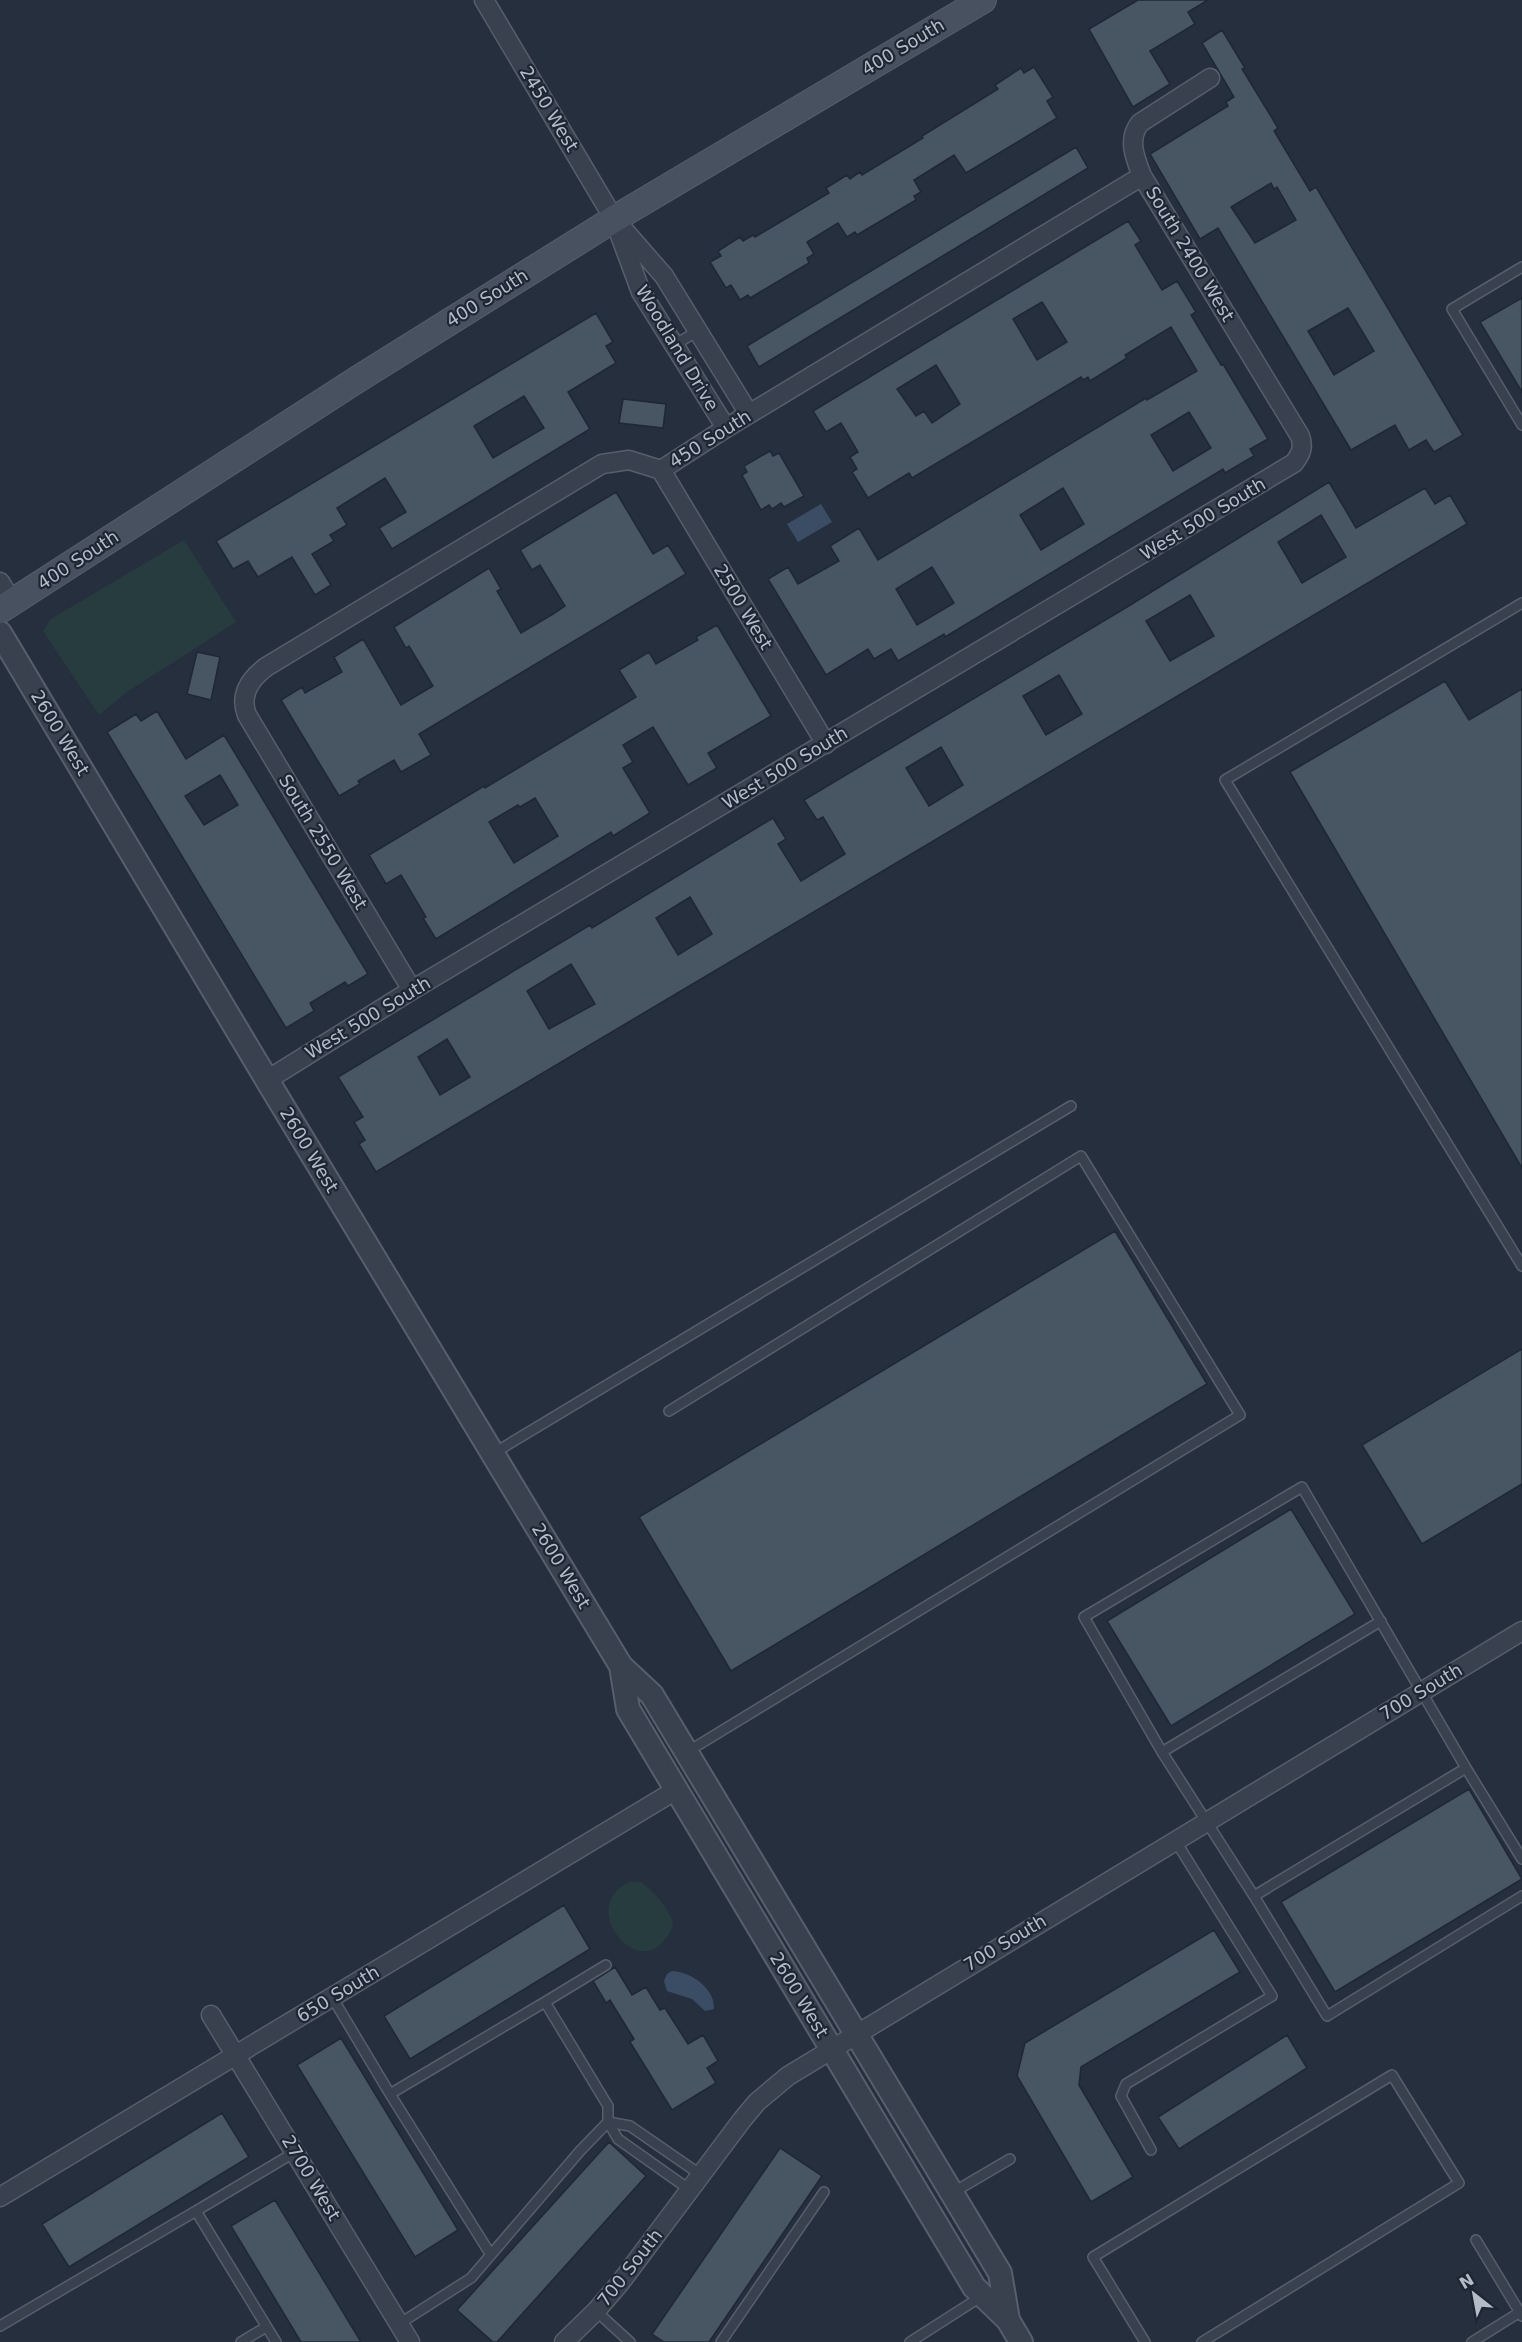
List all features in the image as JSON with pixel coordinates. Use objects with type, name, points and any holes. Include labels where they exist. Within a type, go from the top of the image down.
[{"type":"main road","name":"400 South","points":[[4,598],[614,219],[982,0]]},
{"type":"street","name":"2450 West","points":[[484,0],[614,219]]},
{"type":"street","name":"South 2400 West","points":[[1210,78],[1138,126],[1134,134],[1133,150],[1142,176],[1300,436],[1302,443],[1300,453]]},
{"type":"street","name":"450 South","points":[[246,690],[254,676],[266,667],[602,464],[629,460],[661,471],[726,428],[1142,176]]},
{"type":"street","name":"Woodland Drive","points":[[614,219],[664,276],[749,414]]},
{"type":"street","name":"Woodland Drive","points":[[614,219],[641,292],[726,428]]},
{"type":"street","name":"West 500 South","points":[[267,1080],[412,990],[1288,469],[1300,453]]},
{"type":"street","name":"2500 West","points":[[661,471],[826,744]]},
{"type":"street","name":"2600 West","points":[[0,633],[621,1666],[652,1695],[1000,2273],[1008,2320]]},
{"type":"street","name":"South 2550 West","points":[[246,690],[244,705],[247,715],[412,990]]},
{"type":"street","name":"700 South","points":[[564,2342],[596,2311],[631,2269],[757,2102],[788,2076],[1522,1631]]},
{"type":"street","name":"2600 West","points":[[621,1666],[628,1709],[978,2292],[1008,2320]]},
{"type":"street","name":"650 South","points":[[0,2197],[676,1790]]},
{"type":"street","name":"2700 West","points":[[212,2014],[410,2342]]},
{"type":"street","points":[[1008,2320],[1021,2342]]},
{"type":"lane","points":[[1522,267],[1452,309],[1522,425]]},
{"type":"lane","points":[[674,345],[698,331]]},
{"type":"lane","points":[[1522,603],[1225,780],[1522,1266]]},
{"type":"lane","points":[[494,1453],[1071,1106]]},
{"type":"lane","points":[[669,1411],[1081,1156],[1240,1415],[687,1752]]},
{"type":"lane","points":[[1522,1858],[1420,1692],[1302,1487],[1084,1617],[1162,1752],[1208,1821],[1327,2016],[1522,1896]]},
{"type":"lane","points":[[1162,1752],[1381,1621]]},
{"type":"lane","points":[[1254,1896],[1466,1768]]},
{"type":"lane","points":[[1151,2150],[1121,2096],[1126,2084],[1272,1996],[1175,1840]]},
{"type":"lane","points":[[390,2094],[606,1965]]},
{"type":"lane","points":[[332,1997],[491,2255]]},
{"type":"lane","points":[[545,2002],[608,2106],[608,2122],[618,2139],[690,2190]]},
{"type":"lane","points":[[1145,2342],[1093,2257],[1392,2075],[1459,2183],[1202,2342]]},
{"type":"lane","points":[[608,2122],[630,2126],[701,2175]]},
{"type":"lane","points":[[399,2324],[471,2278],[580,2151],[608,2122]]},
{"type":"lane","points":[[0,2326],[295,2152]]},
{"type":"lane","points":[[952,2193],[1010,2159]]},
{"type":"lane","points":[[721,2342],[824,2192]]},
{"type":"lane","points":[[196,2211],[276,2342]]},
{"type":"lane","points":[[1472,2342],[1521,2314],[1476,2240]]},
{"type":"lane","points":[[917,2340],[978,2292]]},
{"type":"lane","points":[[596,2311],[630,2342]]},
{"type":"lane","points":[[241,2342],[266,2327]]},
{"type":"green space","points":[[184,540],[236,622],[127,692],[99,715],[43,631],[51,619]]},
{"type":"green space","points":[[630,1882],[640,1882],[650,1889],[670,1914],[673,1925],[666,1938],[654,1949],[641,1951],[628,1945],[617,1935],[610,1921],[609,1906],[615,1893]]},
{"type":"water","points":[[821,504],[832,522],[798,542],[787,524]]},
{"type":"water","points":[[672,1971],[687,1974],[700,1982],[711,1994],[714,2009],[705,2011],[692,1999],[667,1991],[664,1981],[667,1974]]},
{"type":"building","points":[[1138,0],[1208,0],[1188,12],[1195,24],[1150,51],[1170,84],[1133,107],[1089,29]]},
{"type":"building","points":[[1222,30],[1245,68],[1242,69],[1278,128],[1274,131],[1310,191],[1316,187],[1463,435],[1434,452],[1426,440],[1409,450],[1395,425],[1351,450],[1218,228],[1200,239],[1150,154],[1228,106],[1226,102],[1234,97],[1202,43]],"holes":[[[1271,183],[1274,189],[1277,187],[1296,220],[1255,243],[1231,207]],[[1348,308],[1374,351],[1334,375],[1308,331]]]},
{"type":"building","points":[[1034,67],[1053,97],[1047,101],[1057,118],[966,173],[954,155],[914,180],[921,192],[914,196],[916,200],[857,235],[855,232],[847,237],[838,223],[807,242],[814,254],[807,258],[809,263],[750,298],[748,295],[740,300],[731,285],[726,288],[710,262],[721,256],[718,251],[740,237],[743,241],[753,235],[755,237],[829,193],[826,188],[847,175],[850,179],[860,172],[862,175],[998,89],[995,85],[1021,68],[1024,73]]},
{"type":"building","points":[[1076,147],[1088,168],[759,367],[747,346]]},
{"type":"building","points":[[1128,221],[1141,241],[1135,245],[1162,290],[1177,281],[1196,312],[1191,315],[1268,439],[1250,449],[1254,456],[1225,473],[1223,469],[945,637],[944,634],[898,661],[891,649],[874,659],[868,649],[826,675],[768,579],[788,567],[798,584],[839,561],[830,546],[859,528],[878,560],[1146,398],[1147,400],[1197,371],[1171,327],[1125,355],[1127,358],[1090,381],[1088,377],[1083,380],[1081,377],[912,478],[909,473],[868,498],[852,472],[857,469],[850,457],[858,452],[841,423],[826,432],[813,411]],"holes":[[[1042,302],[1067,342],[1037,360],[1013,319]],[[936,365],[960,404],[932,423],[924,411],[916,416],[897,389]],[[1189,412],[1211,448],[1173,471],[1151,435]],[[1063,488],[1084,524],[1041,550],[1020,515]],[[932,567],[954,603],[917,625],[896,589]]]},
{"type":"building","points":[[1522,298],[1522,392],[1480,322]]},
{"type":"building","points":[[596,313],[613,342],[606,346],[616,363],[568,392],[590,429],[392,549],[379,528],[406,512],[385,478],[337,508],[347,525],[330,535],[334,541],[312,554],[331,585],[315,595],[292,557],[258,577],[248,561],[233,569],[216,541]],"holes":[[[524,396],[544,428],[493,458],[474,426]]]},
{"type":"building","points":[[623,399],[666,404],[663,428],[619,423]]},
{"type":"building","points":[[770,451],[773,456],[779,453],[804,496],[784,507],[781,503],[772,509],[769,505],[761,510],[742,475],[747,472],[744,466]]},
{"type":"building","points":[[1329,482],[1356,528],[1425,488],[1435,504],[1450,495],[1467,524],[376,1172],[359,1144],[365,1140],[354,1122],[363,1117],[338,1077],[590,925],[592,928],[773,818],[786,839],[778,844],[801,881],[845,854],[823,817],[817,820],[804,800],[1127,607]],"holes":[[[1321,515],[1346,557],[1302,583],[1278,542]],[[1190,595],[1214,636],[1170,661],[1146,621]],[[1059,675],[1082,714],[1046,735],[1023,696]],[[941,747],[963,785],[929,806],[906,768]],[[690,897],[712,934],[678,955],[656,918]],[[571,964],[595,1004],[549,1029],[527,991]],[[447,1039],[470,1077],[440,1095],[418,1057]]]},
{"type":"building","points":[[616,492],[653,554],[668,545],[686,574],[419,734],[431,755],[401,772],[394,760],[358,781],[360,784],[339,796],[281,700],[302,687],[305,693],[342,672],[334,657],[363,639],[401,705],[433,686],[409,646],[406,648],[394,627],[489,568],[501,589],[497,591],[521,633],[553,614],[565,606],[540,565],[532,570],[520,550]]},
{"type":"building","points":[[717,625],[771,716],[708,753],[717,768],[688,785],[653,727],[623,745],[633,762],[623,768],[650,813],[613,836],[611,832],[436,939],[401,875],[386,884],[369,855],[636,697],[619,670],[649,652],[656,664],[698,640],[696,637]],"holes":[[[535,798],[558,836],[514,863],[489,822]]]},
{"type":"building","points":[[197,652],[220,657],[211,700],[187,694]]},
{"type":"building","points":[[1445,681],[1469,720],[1522,689],[1522,1168],[1290,772]]},
{"type":"building","points":[[157,711],[186,759],[224,735],[368,974],[348,986],[345,982],[310,1003],[314,1011],[286,1028],[107,732],[136,714],[141,721]],"holes":[[[220,775],[238,805],[204,825],[185,796]]]},
{"type":"building","points":[[1115,1231],[1207,1384],[731,1671],[639,1517]]},
{"type":"building","points":[[1522,1349],[1522,1484],[1422,1544],[1362,1445]]},
{"type":"building","points":[[1291,1509],[1355,1614],[1171,1726],[1107,1621]]},
{"type":"building","points":[[1469,1789],[1522,1879],[1335,1992],[1281,1902]]},
{"type":"building","points":[[564,1905],[590,1949],[410,2059],[384,2016]]},
{"type":"building","points":[[1214,1930],[1240,1972],[1081,2067],[1079,2085],[1133,2177],[1091,2202],[1017,2076],[1025,2043]]},
{"type":"building","points":[[615,1967],[632,1995],[646,1987],[660,2010],[665,2008],[688,2044],[703,2035],[718,2061],[707,2068],[716,2083],[672,2110],[630,2042],[634,2039],[610,2000],[606,2003],[593,1981]]},
{"type":"building","points":[[1287,2035],[1307,2068],[1179,2149],[1158,2117]]},
{"type":"building","points":[[341,2038],[458,2230],[415,2257],[297,2065]]},
{"type":"building","points":[[222,2113],[249,2157],[69,2267],[42,2224]]},
{"type":"building","points":[[609,2142],[646,2176],[497,2342],[493,2342],[457,2310]]},
{"type":"building","points":[[780,2148],[822,2176],[709,2342],[664,2342],[652,2334]]},
{"type":"building","points":[[275,2200],[361,2342],[301,2342],[231,2226]]}]
